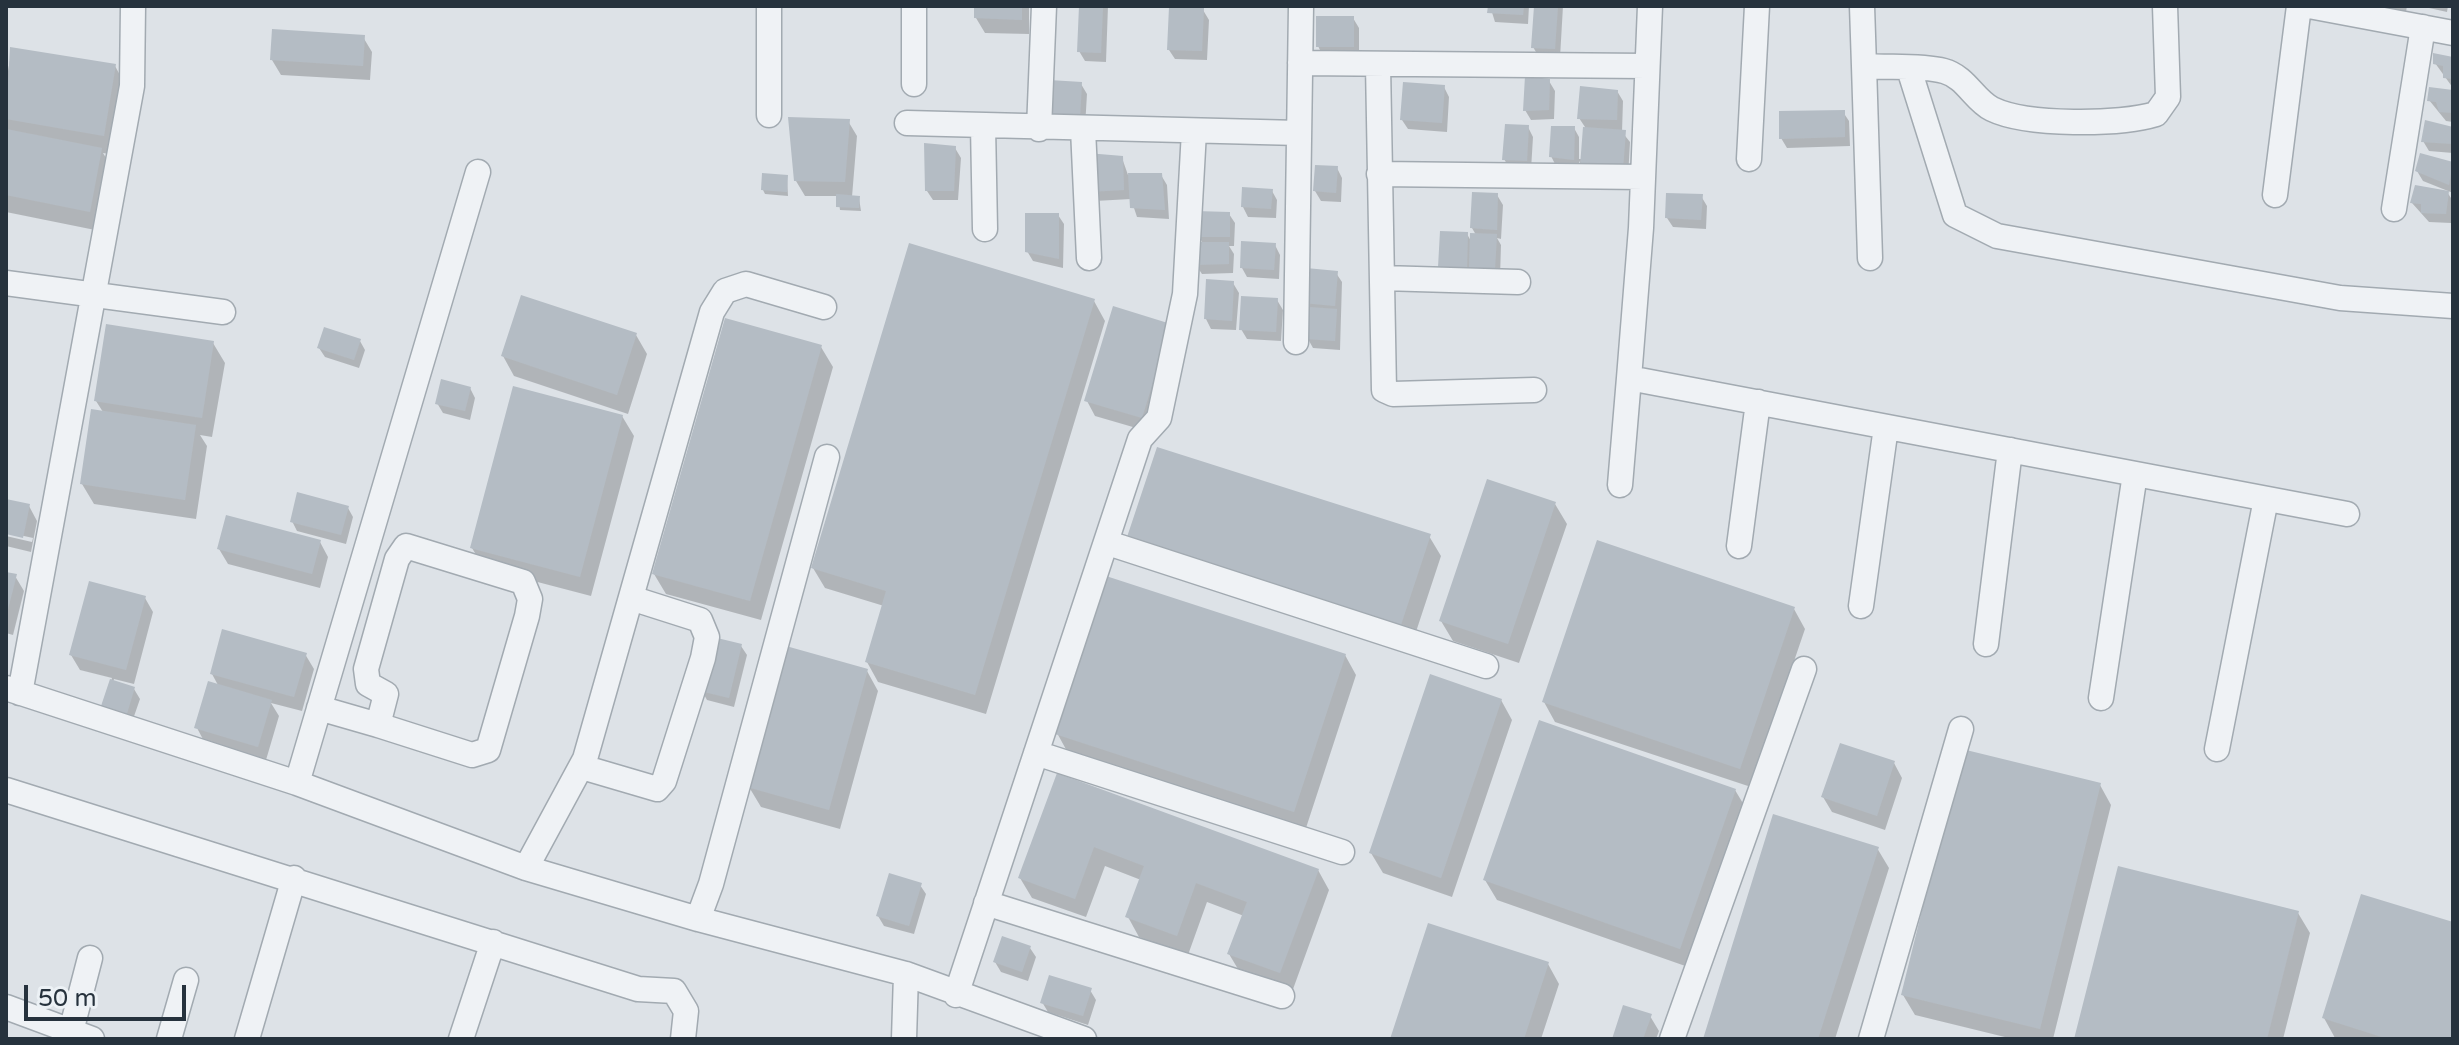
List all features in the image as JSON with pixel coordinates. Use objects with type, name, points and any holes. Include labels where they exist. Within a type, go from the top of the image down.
[{"type":"street","points":[[133,6],[132,86],[13,690],[297,783],[526,868],[698,919],[906,974],[956,995],[1084,1039]]},
{"type":"street","points":[[769,6],[769,115]]},
{"type":"street","points":[[914,6],[914,84]]},
{"type":"street","points":[[1039,129],[1044,6]]},
{"type":"street","points":[[1296,342],[1301,6]]},
{"type":"street","points":[[1620,485],[1643,177],[1650,6]]},
{"type":"street","points":[[1749,159],[1757,6]]},
{"type":"street","points":[[1862,6],[1870,258]]},
{"type":"street","points":[[1864,66],[1943,71],[1956,76],[1990,108],[2021,117],[2132,122],[2156,114],[2168,97],[2165,6]]},
{"type":"street","points":[[2275,195],[2299,6]]},
{"type":"street","points":[[2309,6],[2453,33]]},
{"type":"street","points":[[2394,209],[2423,27]]},
{"type":"street","points":[[1300,63],[1646,66]]},
{"type":"street","points":[[1378,65],[1384,390],[1393,394],[1534,390]]},
{"type":"street","points":[[1909,69],[1955,215],[1974,227],[1997,236],[2340,298],[2453,306]]},
{"type":"street","points":[[907,123],[1039,129],[1299,133]]},
{"type":"street","points":[[983,126],[985,229]]},
{"type":"street","points":[[1083,129],[1089,258]]},
{"type":"street","points":[[956,995],[1140,439],[1159,418],[1185,294],[1194,131]]},
{"type":"street","points":[[297,783],[478,172]]},
{"type":"street","points":[[1379,174],[1643,177]]},
{"type":"street","points":[[1382,278],[1518,282]]},
{"type":"street","points":[[6,283],[223,312]]},
{"type":"street","points":[[526,868],[582,767],[708,324],[718,301],[725,291],[746,284],[824,307]]},
{"type":"street","points":[[1629,378],[2347,514]]},
{"type":"street","points":[[1739,546],[1758,402]]},
{"type":"street","points":[[1861,606],[1886,427]]},
{"type":"street","points":[[1986,644],[2010,450]]},
{"type":"street","points":[[698,919],[711,884],[827,457]]},
{"type":"street","points":[[2101,698],[2135,474]]},
{"type":"street","points":[[2217,749],[2266,499]]},
{"type":"street","points":[[1108,543],[1486,666]]},
{"type":"street","points":[[319,708],[472,755],[488,750],[529,608],[530,599],[523,582],[406,546],[397,559],[366,669],[368,684],[386,694],[387,701],[378,725]]},
{"type":"street","points":[[582,767],[657,789],[664,781],[703,658],[707,637],[700,620],[631,598]]},
{"type":"street","points":[[1672,1039],[1804,669]]},
{"type":"street","points":[[1871,1039],[1961,729]]},
{"type":"street","points":[[1036,753],[1342,852]]},
{"type":"street","points":[[6,790],[294,878],[638,989],[674,991],[686,1011],[683,1039]]},
{"type":"street","points":[[247,1039],[294,878]]},
{"type":"street","points":[[986,903],[1282,996]]},
{"type":"street","points":[[461,1039],[493,942]]},
{"type":"street","points":[[6,1007],[77,1037],[90,958]]},
{"type":"street","points":[[904,1039],[906,974]]},
{"type":"street","points":[[169,1039],[186,980]]},
{"type":"building","points":[[974,6],[1022,6],[1022,20],[974,18]]},
{"type":"building","points":[[1079,6],[1103,6],[1101,53],[1077,52]]},
{"type":"building","points":[[1488,6],[1524,6],[1523,15],[1487,13]]},
{"type":"building","points":[[1534,6],[1558,6],[1555,49],[1531,48]]},
{"type":"building","points":[[1169,7],[1204,8],[1202,51],[1167,50]]},
{"type":"building","points":[[1316,16],[1354,16],[1354,47],[1316,47]]},
{"type":"building","points":[[272,29],[365,35],[363,66],[270,60]]},
{"type":"building","points":[[10,47],[116,64],[104,136],[6,119]]},
{"type":"building","points":[[2433,53],[2453,57],[2453,79],[2443,78],[2443,66],[2433,64]]},
{"type":"building","points":[[1525,76],[1550,79],[1549,110],[1523,111]]},
{"type":"building","points":[[1049,80],[1082,82],[1080,118],[1047,116]]},
{"type":"building","points":[[1403,82],[1445,85],[1442,123],[1400,120]]},
{"type":"building","points":[[1580,86],[1618,90],[1617,120],[1577,119]]},
{"type":"building","points":[[2429,87],[2453,90],[2453,113],[2439,112],[2436,102],[2427,101]]},
{"type":"building","points":[[1845,110],[1845,137],[1779,139],[1779,111]]},
{"type":"building","points":[[788,117],[850,119],[845,182],[794,181]]},
{"type":"building","points":[[2425,120],[2453,127],[2453,144],[2421,142]]},
{"type":"building","points":[[1505,124],[1529,125],[1527,161],[1502,160]]},
{"type":"building","points":[[1551,126],[1575,126],[1574,160],[1549,157]]},
{"type":"building","points":[[1583,127],[1626,130],[1623,169],[1580,166]]},
{"type":"building","points":[[6,129],[102,148],[90,212],[6,195]]},
{"type":"building","points":[[924,143],[956,146],[954,191],[925,191]]},
{"type":"building","points":[[1087,153],[1123,156],[1124,190],[1088,192]]},
{"type":"building","points":[[2420,153],[2453,162],[2449,185],[2415,171]]},
{"type":"building","points":[[1315,165],[1338,166],[1336,193],[1313,191]]},
{"type":"building","points":[[762,173],[788,175],[787,192],[761,190]]},
{"type":"building","points":[[1128,173],[1162,173],[1165,210],[1130,208]]},
{"type":"building","points":[[2415,185],[2449,191],[2446,214],[2421,213],[2421,204],[2410,203]]},
{"type":"building","points":[[1242,187],[1273,189],[1271,209],[1241,207]]},
{"type":"building","points":[[1472,192],[1498,193],[1497,230],[1470,228]]},
{"type":"building","points":[[1666,193],[1703,194],[1701,220],[1665,218]]},
{"type":"building","points":[[836,194],[860,196],[859,208],[836,207]]},
{"type":"building","points":[[1195,211],[1230,212],[1230,237],[1197,237]]},
{"type":"building","points":[[1025,213],[1059,213],[1059,259],[1025,252]]},
{"type":"building","points":[[1440,231],[1468,232],[1467,268],[1438,267]]},
{"type":"building","points":[[1470,233],[1497,234],[1495,269],[1469,268]]},
{"type":"building","points":[[1241,241],[1276,243],[1274,270],[1240,268]]},
{"type":"building","points":[[1195,242],[1229,242],[1229,264],[1194,265]]},
{"type":"building","points":[[909,243],[1095,299],[975,695],[865,662],[886,591],[811,568]]},
{"type":"building","points":[[1306,268],[1338,271],[1335,306],[1303,303]]},
{"type":"building","points":[[1206,279],[1234,281],[1232,321],[1204,319]]},
{"type":"building","points":[[521,295],[637,333],[617,395],[501,356]]},
{"type":"building","points":[[1241,296],[1278,298],[1276,332],[1239,330]]},
{"type":"building","points":[[1113,306],[1171,324],[1142,418],[1084,401]]},
{"type":"building","points":[[1308,307],[1337,309],[1335,341],[1306,339]]},
{"type":"building","points":[[725,318],[822,345],[750,601],[652,574]]},
{"type":"building","points":[[106,324],[214,341],[202,418],[94,401]]},
{"type":"building","points":[[324,327],[361,339],[354,360],[317,348]]},
{"type":"building","points":[[441,379],[471,387],[465,411],[435,404]]},
{"type":"building","points":[[513,386],[623,415],[580,577],[470,548]]},
{"type":"building","points":[[91,409],[196,425],[185,500],[80,484]]},
{"type":"building","points":[[1157,447],[1431,534],[1399,631],[1125,543]]},
{"type":"building","points":[[1487,479],[1556,502],[1508,644],[1439,621]]},
{"type":"building","points":[[297,492],[349,506],[341,535],[290,522]]},
{"type":"building","points":[[6,499],[30,504],[23,538],[6,534]]},
{"type":"building","points":[[226,515],[321,540],[312,574],[217,549]]},
{"type":"building","points":[[1597,540],[1795,607],[1740,769],[1542,702]]},
{"type":"building","points":[[6,572],[17,574],[7,613],[6,613]]},
{"type":"building","points":[[1106,576],[1346,654],[1294,812],[1055,734]]},
{"type":"building","points":[[89,581],[146,596],[126,670],[69,655]]},
{"type":"building","points":[[222,629],[307,653],[294,697],[210,674]]},
{"type":"building","points":[[713,637],[742,644],[729,698],[700,691]]},
{"type":"building","points":[[786,646],[868,669],[829,810],[747,787]]},
{"type":"building","points":[[1430,674],[1502,699],[1441,878],[1369,853]]},
{"type":"building","points":[[110,679],[135,687],[126,717],[100,709]]},
{"type":"building","points":[[208,681],[272,700],[258,747],[194,728]]},
{"type":"building","points":[[1539,720],[1736,789],[1680,949],[1483,880]]},
{"type":"building","points":[[1840,743],[1895,761],[1877,816],[1821,797]]},
{"type":"building","points":[[1962,749],[2101,783],[2040,1029],[1901,995]]},
{"type":"building","points":[[1057,773],[1319,869],[1280,973],[1227,954],[1247,902],[1196,883],[1177,936],[1125,917],[1144,866],[1094,847],[1075,899],[1018,878]]},
{"type":"building","points":[[1773,814],[1879,847],[1818,1039],[1703,1039]]},
{"type":"building","points":[[2118,866],[2299,911],[2267,1039],[2074,1039]]},
{"type":"building","points":[[889,873],[922,883],[909,926],[876,916]]},
{"type":"building","points":[[2361,894],[2453,922],[2453,1039],[2388,1039],[2322,1018]]},
{"type":"building","points":[[1428,923],[1549,962],[1524,1039],[1390,1039]]},
{"type":"building","points":[[1002,936],[1031,946],[1022,972],[993,962]]},
{"type":"building","points":[[1049,975],[1092,988],[1083,1016],[1040,1003]]},
{"type":"building","points":[[1623,1005],[1652,1014],[1643,1039],[1612,1039]]}]
